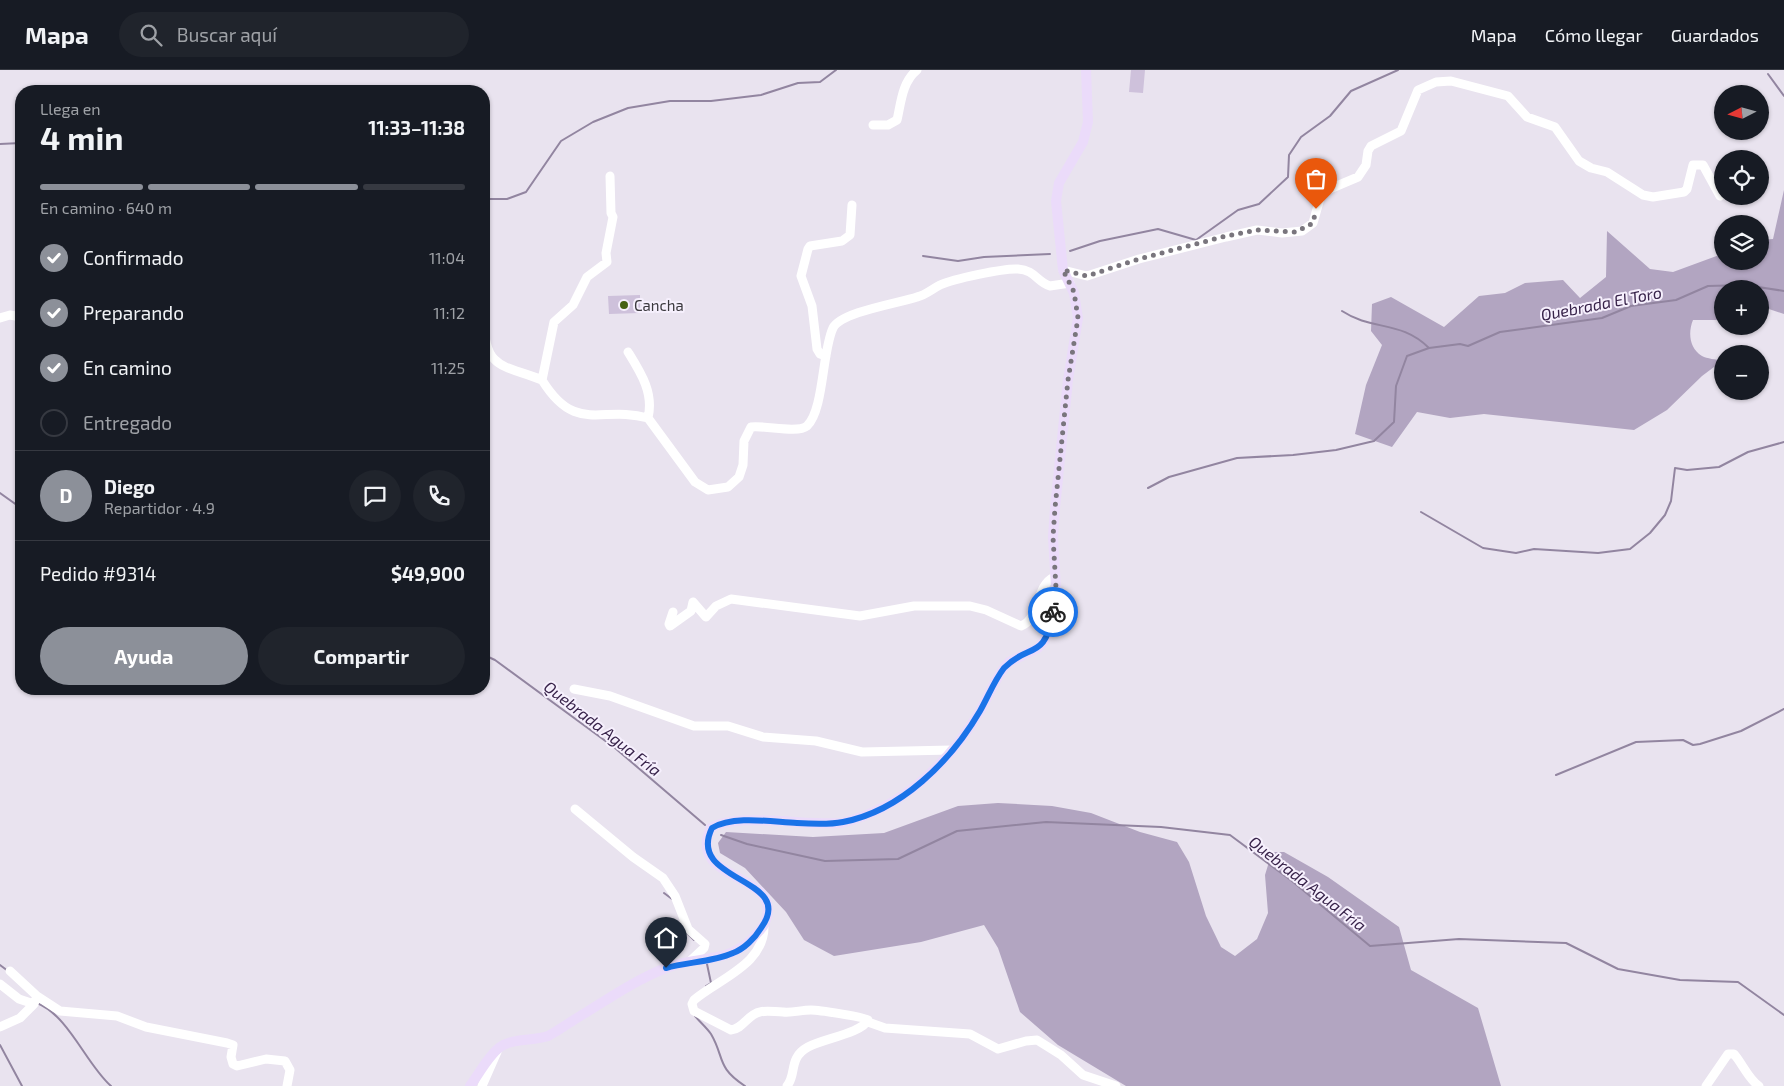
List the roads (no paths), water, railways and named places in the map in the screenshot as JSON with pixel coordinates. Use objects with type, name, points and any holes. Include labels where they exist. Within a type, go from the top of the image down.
[{"type":"main road","points":[[470,1086],[498,1049],[505,1044],[533,1040],[556,1032],[666,968],[736,953],[752,939],[764,924],[767,906],[760,892],[748,882],[722,869],[709,855],[707,846],[712,828],[718,824],[739,822],[827,824],[856,819],[887,805],[918,785],[951,750],[980,711],[1009,662],[1038,648],[1045,640],[1053,614],[1055,508],[1068,380],[1078,318],[1074,292],[1063,270],[1056,201],[1059,183],[1082,142],[1088,122],[1086,70]]},
{"type":"street","points":[[874,125],[888,125],[897,120],[904,88],[910,76],[917,70]]},
{"type":"street","points":[[1063,270],[1087,276],[1139,259],[1226,236],[1257,230],[1282,233],[1302,231],[1313,223],[1321,195],[1358,177],[1366,165],[1368,151],[1371,146],[1401,132],[1418,90],[1441,81],[1451,81],[1508,96],[1527,117],[1555,127],[1579,161],[1591,168],[1607,172],[1643,195],[1653,197],[1684,192],[1687,189],[1693,166],[1698,164],[1703,165],[1714,185]]},
{"type":"street","points":[[542,380],[554,322],[572,305],[587,277],[607,262],[606,253],[614,217],[611,213],[610,176]]},
{"type":"street","points":[[826,356],[820,354],[817,349],[812,306],[801,276],[810,246],[842,241],[850,234],[852,205]]},
{"type":"street","points":[[490,354],[493,360],[500,366],[542,380],[550,393],[571,411],[598,416],[636,415],[648,418],[698,486],[708,490],[728,486],[737,481],[742,474],[744,441],[752,427],[800,430],[809,424],[815,410],[831,334],[838,322],[853,315],[925,295],[941,284],[1007,269],[1033,272],[1050,286],[1070,283]]},
{"type":"street","points":[[0,318],[10,315],[15,316]]},
{"type":"street","points":[[628,352],[646,382],[650,412],[648,418]]},
{"type":"street","points":[[673,612],[670,626],[691,611],[693,602],[706,617],[716,606],[731,599],[860,616],[914,606],[970,606],[986,610],[1021,626],[1030,621],[1045,586],[1054,577]]},
{"type":"street","points":[[574,689],[610,696],[694,726],[728,726],[763,737],[816,741],[862,752],[951,750]]},
{"type":"street","points":[[575,809],[633,857],[663,878],[675,896],[688,929],[705,944],[704,948],[689,962]]},
{"type":"street","points":[[764,924],[765,935],[762,946],[755,955],[740,969],[694,1000],[692,1004],[694,1011],[731,1030],[739,1028],[751,1016],[761,1011],[794,1012],[812,1010],[841,1016],[861,1016],[866,1018],[868,1022],[885,1028],[970,1034],[998,1049],[1037,1040],[1061,1055],[1082,1075],[1116,1086]]},
{"type":"street","points":[[10,971],[35,1000]]},
{"type":"street","points":[[0,984],[19,999],[35,1000],[60,1012],[117,1016],[146,1027],[232,1045],[231,1057],[233,1064],[237,1066],[271,1059],[284,1061],[290,1070],[287,1086]]},
{"type":"street","points":[[0,1027],[20,1018],[35,1000]]},
{"type":"street","points":[[786,1086],[791,1080],[794,1062],[805,1049],[821,1041],[861,1028],[868,1022]]},
{"type":"street","points":[[482,1086],[498,1049]]},
{"type":"street","points":[[1706,1086],[1728,1054],[1731,1053],[1745,1067],[1754,1083],[1760,1086]]},
{"type":"waterway","points":[[490,199],[507,199],[526,192],[561,141],[593,122],[628,108],[670,101],[711,101],[761,95],[798,83],[820,82],[836,70]]},
{"type":"waterway","points":[[1070,251],[1100,241],[1158,229],[1196,240],[1238,210],[1259,204],[1288,177],[1289,155],[1301,137],[1330,116],[1351,91],[1398,70]]},
{"type":"waterway","points":[[1768,74],[1784,96]]},
{"type":"waterway","points":[[0,144],[15,143]]},
{"type":"waterway","points":[[923,256],[958,261],[984,257],[1050,254]]},
{"type":"waterway","name":"Quebrada El Toro","points":[[1342,311],[1364,321],[1408,333],[1429,348],[1460,344],[1468,346],[1500,332],[1602,318],[1631,306],[1676,300],[1708,286],[1745,285],[1784,291]]},
{"type":"waterway","points":[[1148,488],[1169,477],[1237,458],[1293,455],[1336,450],[1374,441],[1394,422],[1396,386],[1407,356],[1429,348]]},
{"type":"waterway","points":[[1421,512],[1483,548],[1516,553],[1534,549],[1598,553],[1630,549],[1650,533],[1665,515],[1671,501],[1675,468],[1687,470],[1719,467],[1748,452],[1784,442]]},
{"type":"waterway","name":"Quebrada Agua Fría","points":[[0,493],[15,504]]},
{"type":"waterway","name":"Quebrada Agua Fría","points":[[490,658],[615,748],[705,825]]},
{"type":"waterway","points":[[1556,775],[1636,742],[1683,740],[1693,745],[1700,744],[1741,731],[1784,709]]},
{"type":"waterway","name":"Quebrada Agua Fría","points":[[721,835],[747,844],[825,861],[898,859],[957,831],[1046,822],[1161,827],[1230,835],[1292,881],[1370,946],[1459,939],[1566,943],[1618,969],[1680,980],[1738,982],[1784,1015]]},
{"type":"waterway","points":[[664,893],[672,899]]},
{"type":"waterway","points":[[687,933],[694,940]]},
{"type":"waterway","points":[[706,986],[711,983],[707,964]]},
{"type":"waterway","points":[[0,965],[8,971]]},
{"type":"waterway","points":[[37,1003],[59,1018],[93,1066],[111,1086]]},
{"type":"waterway","points":[[695,1016],[711,1034],[725,1068],[745,1086]]},
{"type":"waterway","points":[[0,1045],[22,1086]]},
{"type":"place","name":"Cancha","points":[[624,305]]}]
